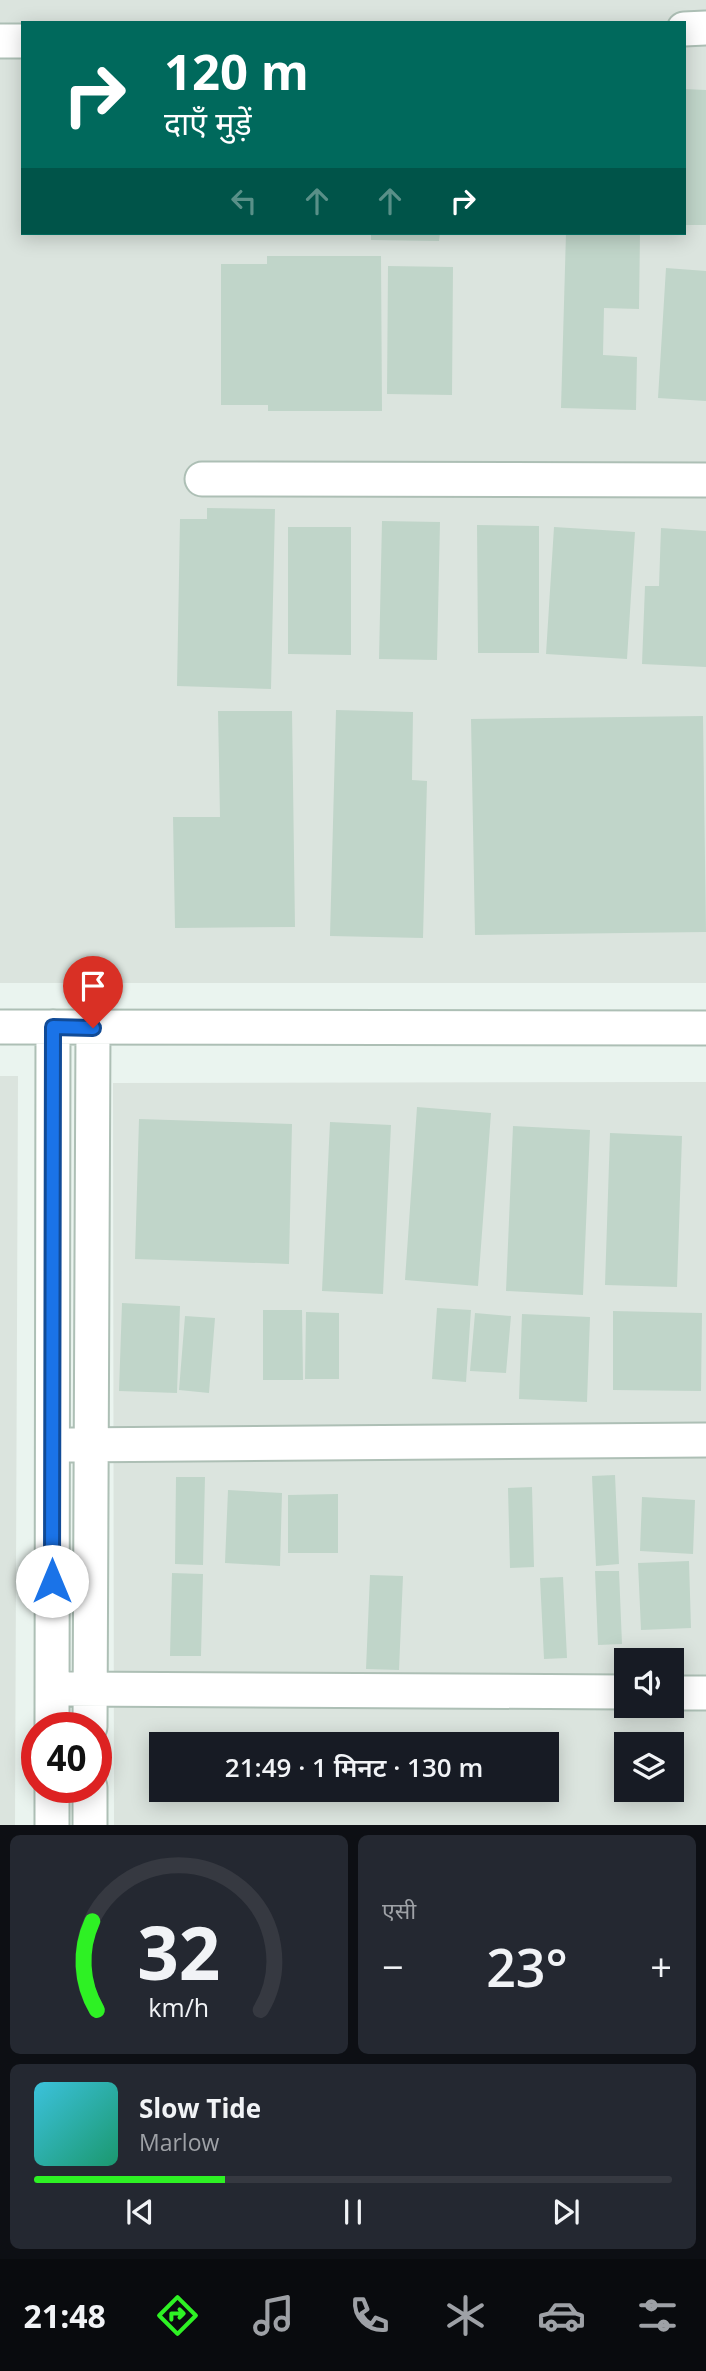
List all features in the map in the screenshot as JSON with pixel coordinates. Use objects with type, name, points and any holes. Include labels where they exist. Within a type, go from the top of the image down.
[{"type":"street","points":[[686,29],[706,28]]},
{"type":"street","points":[[0,41],[21,41]]},
{"type":"street","points":[[202,479],[706,480]]},
{"type":"street","points":[[0,1027],[706,1028]]},
{"type":"street","points":[[52,1712],[53,1027]]},
{"type":"street","points":[[90,1712],[93,1028]]},
{"type":"street","points":[[52,1445],[706,1440]]},
{"type":"street","points":[[52,1689],[614,1692]]},
{"type":"street","points":[[684,1693],[706,1693]]},
{"type":"street","points":[[52,1803],[52,1825]]},
{"type":"street","points":[[90,1803],[90,1825]]},
{"type":"shaded area","points":[[0,0],[706,0],[706,983],[0,983]]},
{"type":"shaded area","points":[[0,1076],[18,1076],[15,1825],[0,1825]]},
{"type":"shaded area","points":[[706,1082],[706,1825],[114,1825],[113,1083]]},
{"type":"building","points":[[686,89],[706,90],[706,225],[686,225]]},
{"type":"building","points":[[371,235],[440,235],[439,241],[371,240]]},
{"type":"building","points":[[566,235],[640,235],[639,309],[604,308],[603,355],[637,357],[636,410],[561,408]]},
{"type":"building","points":[[267,256],[381,256],[382,411],[268,411],[268,405],[221,405],[221,264],[267,264]]},
{"type":"building","points":[[388,266],[453,267],[452,395],[387,394]]},
{"type":"building","points":[[666,268],[706,271],[706,401],[658,398]]},
{"type":"building","points":[[207,508],[275,509],[271,689],[177,686],[180,519],[207,519]]},
{"type":"building","points":[[382,521],[440,522],[437,660],[379,659]]},
{"type":"building","points":[[477,525],[539,526],[539,653],[478,653]]},
{"type":"building","points":[[288,527],[351,527],[351,655],[288,654]]},
{"type":"building","points":[[554,527],[635,532],[627,659],[546,654]]},
{"type":"building","points":[[661,528],[706,531],[706,667],[642,664],[645,586],[659,586]]},
{"type":"building","points":[[336,710],[413,712],[412,780],[427,781],[423,938],[330,936]]},
{"type":"building","points":[[218,711],[292,711],[295,927],[175,928],[173,817],[220,817]]},
{"type":"building","points":[[703,716],[706,932],[475,935],[471,719]]},
{"type":"building","points":[[417,1107],[491,1113],[478,1286],[405,1280]]},
{"type":"building","points":[[139,1119],[292,1124],[289,1264],[135,1259]]},
{"type":"building","points":[[330,1122],[391,1125],[383,1294],[322,1291]]},
{"type":"building","points":[[513,1126],[590,1130],[583,1295],[506,1291]]},
{"type":"building","points":[[610,1133],[682,1136],[677,1287],[605,1285]]},
{"type":"building","points":[[122,1303],[180,1306],[177,1393],[119,1391]]},
{"type":"building","points":[[437,1308],[471,1310],[466,1382],[432,1379]]},
{"type":"building","points":[[263,1310],[302,1310],[303,1380],[263,1380]]},
{"type":"building","points":[[613,1311],[702,1313],[701,1391],[613,1390]]},
{"type":"building","points":[[306,1312],[339,1313],[339,1379],[305,1379]]},
{"type":"building","points":[[475,1313],[511,1316],[506,1373],[470,1371]]},
{"type":"building","points":[[522,1314],[590,1317],[587,1402],[519,1399]]},
{"type":"building","points":[[185,1316],[215,1318],[209,1393],[179,1390]]},
{"type":"building","points":[[615,1475],[619,1564],[596,1566],[592,1476]]},
{"type":"building","points":[[176,1477],[205,1477],[203,1565],[175,1564]]},
{"type":"building","points":[[532,1487],[534,1567],[510,1568],[508,1488]]},
{"type":"building","points":[[228,1490],[282,1493],[280,1566],[225,1563]]},
{"type":"building","points":[[338,1494],[338,1553],[288,1553],[288,1495]]},
{"type":"building","points":[[642,1497],[695,1500],[693,1554],[640,1551]]},
{"type":"building","points":[[689,1561],[691,1628],[641,1630],[638,1563]]},
{"type":"building","points":[[595,1571],[619,1571],[622,1644],[598,1645]]},
{"type":"building","points":[[172,1573],[203,1574],[201,1656],[170,1656]]},
{"type":"building","points":[[370,1575],[403,1576],[399,1670],[366,1669]]},
{"type":"building","points":[[563,1577],[567,1658],[544,1659],[540,1578]]},
{"type":"route","points":[[52,1581],[53,1027],[93,1028]]}]
